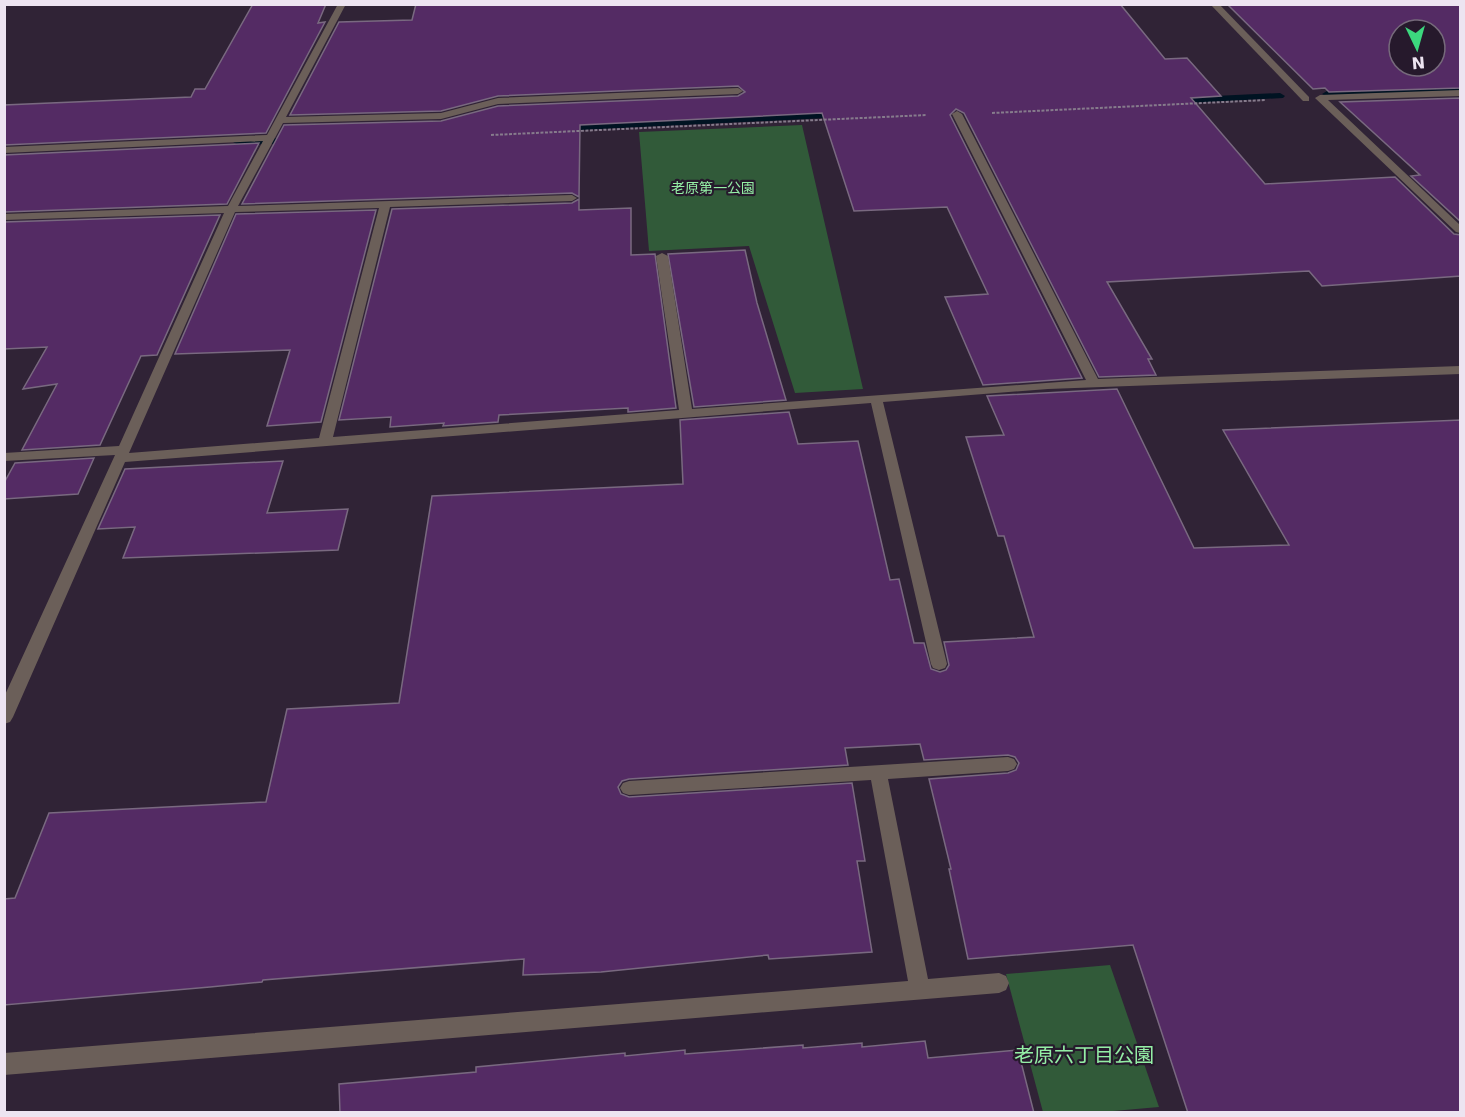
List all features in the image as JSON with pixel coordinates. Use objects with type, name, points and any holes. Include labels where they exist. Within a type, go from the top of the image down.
[{"type":"street","points":[[4,717],[231,210],[267,138],[342,4]]},
{"type":"street","points":[[1214,4],[1306,99]]},
{"type":"street","points":[[278,120],[441,116],[498,101],[738,92]]},
{"type":"street","points":[[1461,93],[1320,98],[1461,230]]},
{"type":"street","points":[[957,114],[1094,383]]},
{"type":"street","points":[[4,150],[267,138]]},
{"type":"street","points":[[4,217],[572,198]]},
{"type":"street","points":[[324,442],[385,205]]},
{"type":"street","points":[[662,256],[686,414]]},
{"type":"street","points":[[4,458],[122,454],[324,442],[1094,383],[1461,370]]},
{"type":"street","points":[[876,398],[939,664]]},
{"type":"street","points":[[629,788],[1008,765]]},
{"type":"street","points":[[878,772],[920,990]]},
{"type":"street","points":[[4,1064],[999,983]]},
{"type":"path","points":[[491,135],[1306,99]]},
{"type":"green space","name":"老原第一公園","points":[[802,125],[863,389],[795,393],[749,246],[649,251],[639,132]]},
{"type":"green space","name":"老原六丁目公園","points":[[1110,965],[1159,1107],[1102,1112],[1043,1112],[1006,974]]},
{"type":"building","points":[[253,4],[326,4],[318,23],[325,22],[266,133],[4,145],[4,105],[191,97],[195,89],[205,89]]},
{"type":"building","points":[[416,4],[1120,4],[1165,59],[1187,58],[1221,96],[1191,98],[1265,184],[1395,177],[1454,234],[1461,235],[1461,276],[1322,286],[1309,271],[1107,282],[1152,359],[1148,359],[1156,375],[1099,377],[964,113],[956,109],[950,115],[1082,378],[983,385],[945,297],[988,294],[947,207],[854,211],[822,113],[580,125],[579,197],[572,193],[242,204],[284,125],[441,121],[498,106],[738,96],[745,92],[738,86],[498,96],[441,111],[290,115],[339,22],[412,20]]},
{"type":"building","points":[[1227,4],[1461,4],[1461,88],[1329,92],[1325,88],[1313,89]]},
{"type":"building","points":[[1461,98],[1461,222],[1411,176],[1420,175],[1340,102]]},
{"type":"building","points":[[259,143],[227,204],[4,212],[4,155]]},
{"type":"building","points":[[579,199],[579,210],[631,208],[631,255],[655,254],[676,408],[628,412],[628,408],[499,415],[498,422],[443,426],[444,423],[390,427],[391,417],[339,420],[392,209],[572,203]]},
{"type":"building","points":[[376,210],[321,422],[267,426],[290,350],[175,354],[236,214]]},
{"type":"building","points":[[220,215],[157,355],[141,356],[100,445],[22,450],[57,384],[23,389],[47,347],[4,349],[4,222]]},
{"type":"building","points":[[745,250],[757,303],[786,400],[694,407],[668,254]]},
{"type":"building","points":[[1117,389],[1194,548],[1289,545],[1223,430],[1461,420],[1461,1113],[1188,1113],[1133,945],[968,959],[949,869],[951,869],[929,779],[1008,773],[1016,770],[1019,763],[1015,757],[1008,755],[924,760],[920,744],[845,748],[848,765],[629,779],[622,781],[618,787],[621,794],[629,797],[852,783],[865,861],[857,861],[872,952],[769,959],[768,955],[601,972],[523,975],[524,959],[263,980],[262,982],[4,1005],[4,899],[15,898],[49,813],[266,802],[287,709],[399,703],[432,496],[683,484],[680,420],[789,412],[798,444],[858,441],[890,580],[899,579],[914,643],[924,643],[931,669],[940,672],[946,670],[949,665],[944,642],[1034,637],[1004,536],[998,536],[966,437],[1004,435],[987,396]]},
{"type":"building","points":[[94,458],[78,494],[4,499],[4,483],[15,463]]},
{"type":"building","points":[[283,461],[267,513],[348,509],[338,550],[123,558],[135,527],[98,529],[125,469]]},
{"type":"building","points":[[925,1041],[928,1058],[1018,1050],[1034,1113],[340,1113],[339,1084],[476,1072],[476,1067],[625,1053],[625,1056],[685,1050],[685,1054],[862,1043],[862,1047]]},
{"type":"waterway","points":[[1327,94],[1460,88]]},
{"type":"waterway","points":[[1173,101],[1280,96]]},
{"type":"waterway","points":[[562,128],[844,115]]},
{"type":"waterway","points":[[238,142],[295,141]]}]
